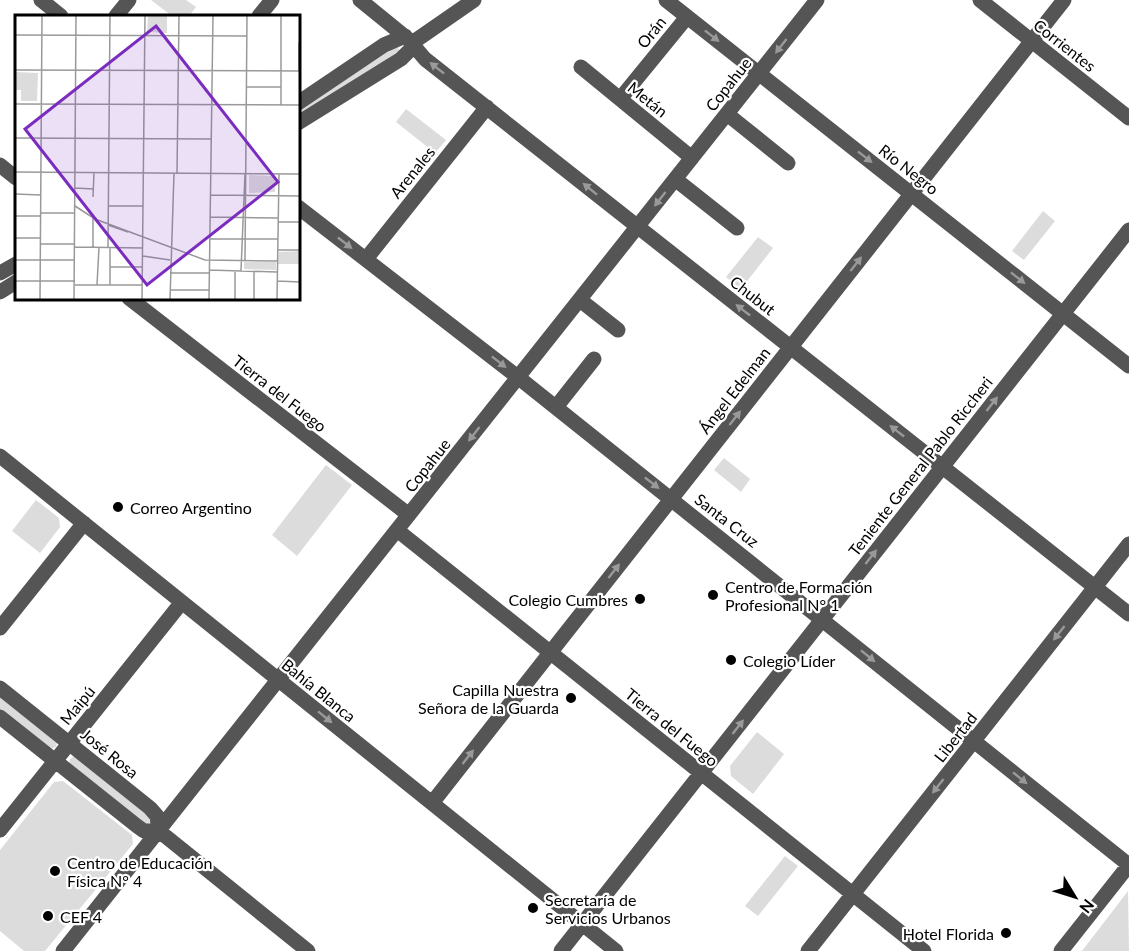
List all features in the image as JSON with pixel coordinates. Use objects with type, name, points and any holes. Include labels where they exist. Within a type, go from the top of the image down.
[{"type":"street","points":[[40,0],[60,15]]},
{"type":"street","points":[[117,15],[129,0]]},
{"type":"street","points":[[260,15],[272,0]]},
{"type":"street","name":"Chubut","points":[[360,0],[408,39],[425,59],[1129,614]]},
{"type":"street","points":[[300,102],[384,45],[408,39],[474,0]]},
{"type":"street","name":"Río Negro","points":[[666,0],[1129,366]]},
{"type":"street","name":"Copahue","points":[[63,951],[817,0]]},
{"type":"street","name":"Corrientes","points":[[980,0],[1129,118]]},
{"type":"street","name":"Ángel Edelman","points":[[432,803],[1064,0]]},
{"type":"street","name":"Orán","points":[[620,99],[687,16]]},
{"type":"street","points":[[300,122],[405,56],[408,39]]},
{"type":"street","name":"Metán","points":[[581,67],[692,158]]},
{"type":"street","name":"Arenales","points":[[366,259],[487,107]]},
{"type":"street","points":[[727,114],[788,163]]},
{"type":"street","points":[[0,165],[15,177]]},
{"type":"street","points":[[675,179],[737,228]]},
{"type":"street","name":"Santa Cruz","points":[[300,209],[556,407],[1129,865]]},
{"type":"street","name":"Teniente General Pablo Riccheri","points":[[561,951],[1129,230]]},
{"type":"street","points":[[0,273],[15,265]]},
{"type":"street","points":[[0,292],[15,283]]},
{"type":"street","name":"Tierra del Fuego","points":[[132,300],[409,515]]},
{"type":"street","points":[[580,300],[618,330]]},
{"type":"street","points":[[556,407],[594,359]]},
{"type":"street","name":"Bahía Blanca","points":[[0,456],[616,951]]},
{"type":"street","points":[[0,628],[84,523]]},
{"type":"street","name":"Tierra del Fuego","points":[[397,530],[924,951]]},
{"type":"street","name":"Libertad","points":[[808,951],[1129,544]]},
{"type":"street","name":"Maipú","points":[[0,830],[182,602]]},
{"type":"street","name":"José Rosa","points":[[0,688],[150,808],[157,816],[159,831]]},
{"type":"street","name":"José Rosa","points":[[0,717],[137,826],[144,831],[159,831],[308,951]]},
{"type":"street","points":[[1061,951],[1129,865]]},
{"type":"shaded area","points":[[151,0],[186,0],[196,7],[190,15],[171,15]]},
{"type":"shaded area","points":[[396,45],[400,51],[300,116],[300,108]]},
{"type":"shaded area","points":[[406,109],[446,140],[435,153],[396,122]]},
{"type":"shaded area","points":[[1043,211],[1055,221],[1024,260],[1012,251]]},
{"type":"shaded area","points":[[758,237],[773,248],[741,289],[726,277]]},
{"type":"shaded area","points":[[724,458],[750,479],[741,492],[714,470]]},
{"type":"shaded area","points":[[326,465],[352,485],[297,556],[272,535]]},
{"type":"shaded area","points":[[36,500],[59,518],[60,527],[40,553],[12,531]]},
{"type":"shaded area","points":[[0,695],[57,742],[56,747],[50,749],[0,710]]},
{"type":"shaded area","points":[[757,732],[784,754],[753,794],[731,776],[730,766]]},
{"type":"shaded area","points":[[74,756],[150,815],[151,824],[146,826],[69,764],[70,759]]},
{"type":"shaded area","name":"Centro de Educación Física N° 4","points":[[63,781],[132,835],[133,844],[45,951],[24,951],[0,931],[0,850],[54,782]]},
{"type":"shaded area","points":[[785,856],[798,866],[758,916],[745,906]]},
{"type":"shaded area","points":[[1128,891],[1129,951],[1082,951]]},
{"type":"place","name":"Correo Argentino","points":[[118,507]]},
{"type":"place","name":"Centro de Formación Profesional N° 1","points":[[713,595]]},
{"type":"place","name":"Colegio Cumbres","points":[[640,599]]},
{"type":"place","name":"Colegio Líder","points":[[731,660]]},
{"type":"place","name":"Capilla Nuestra Señora de la Guarda","points":[[571,698]]},
{"type":"place","name":"Centro de Educación Física N° 4","points":[[55,871]]},
{"type":"place","name":"Secretaría de Servicios Urbanos","points":[[533,908]]},
{"type":"place","name":"CEF 4","points":[[48,916]]},
{"type":"place","name":"Hotel Florida","points":[[1006,933]]}]
